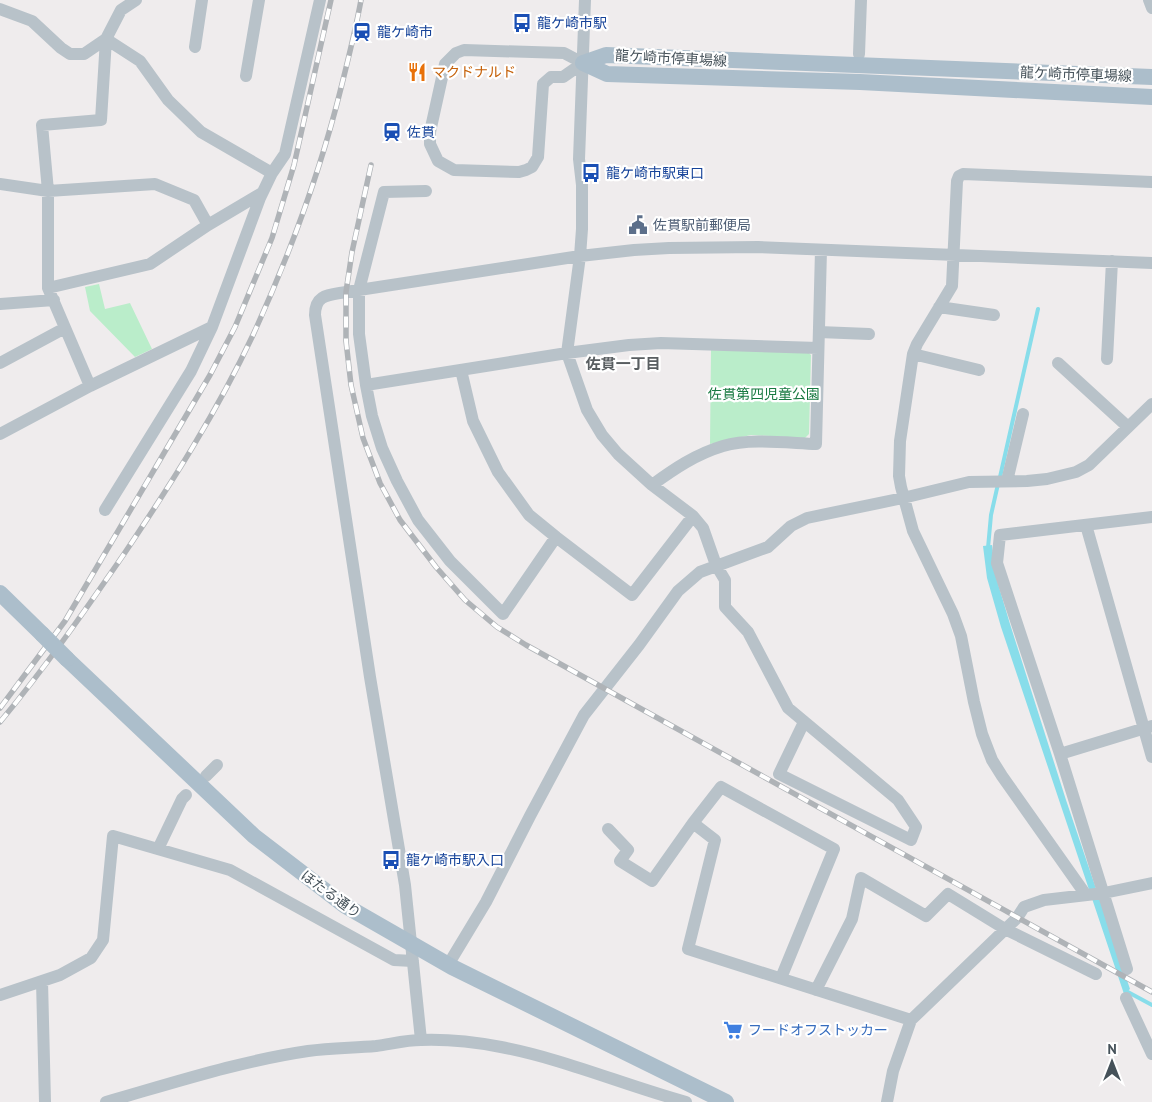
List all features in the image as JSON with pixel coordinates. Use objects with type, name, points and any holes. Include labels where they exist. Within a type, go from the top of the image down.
[{"type":"main road","name":"龍ケ崎市停車場線","points":[[583,63],[606,55],[613,55],[703,58],[746,62],[1152,77]]},
{"type":"main road","name":"龍ケ崎市停車場線","points":[[583,63],[607,74],[860,82],[1152,97]]},
{"type":"main road","name":"ほたる通り","points":[[0,593],[254,836],[344,905],[413,953],[448,965],[726,1102]]},
{"type":"street","points":[[195,47],[202,0]]},
{"type":"street","points":[[246,76],[259,0]]},
{"type":"street","points":[[105,510],[191,371],[212,327],[262,194],[284,154],[320,0]]},
{"type":"street","points":[[585,0],[579,159],[582,185],[582,229],[567,353],[587,410],[602,435],[618,454],[652,485],[693,516],[702,528],[716,564],[725,580],[725,607],[748,632],[788,708],[898,800],[916,827],[911,840],[779,774],[804,722]]},
{"type":"street","points":[[859,54],[861,0]]},
{"type":"street","points":[[1149,0],[1152,8]]},
{"type":"street","points":[[90,386],[48,288],[48,191],[42,126],[101,120],[106,39],[121,10],[132,1]]},
{"type":"street","points":[[0,10],[32,22],[70,54],[84,54],[106,39]]},
{"type":"street","points":[[106,39],[140,61],[168,100],[200,132],[272,173]]},
{"type":"street","points":[[464,50],[564,53],[583,63],[563,77],[552,77],[543,84],[538,156],[532,167],[519,172],[454,170],[438,161],[430,144],[430,132],[444,64],[456,53],[464,50]]},
{"type":"street","points":[[1086,895],[992,760],[982,734],[976,710],[961,636],[953,614],[913,531],[903,498],[899,476],[900,441],[913,354],[917,344],[952,286],[956,181],[959,176],[963,174],[1152,182]]},
{"type":"street","points":[[0,184],[48,191],[155,184],[194,200],[208,225]]},
{"type":"street","points":[[426,191],[384,192],[360,290],[359,334],[366,385],[372,416],[382,448],[418,520],[450,561],[503,614],[556,537]]},
{"type":"street","points":[[48,288],[150,264],[208,225],[262,194]]},
{"type":"street","points":[[421,1040],[403,875],[315,315],[317,302],[323,297],[360,290],[580,256],[669,248],[758,247],[1152,263]]},
{"type":"street","points":[[652,485],[698,455],[725,445],[749,442],[816,444],[821,250]]},
{"type":"street","points":[[1107,359],[1112,261]]},
{"type":"street","points":[[0,304],[54,300]]},
{"type":"street","points":[[939,306],[994,315]]},
{"type":"street","points":[[0,434],[90,386],[212,327]]},
{"type":"street","points":[[0,363],[66,328]]},
{"type":"street","points":[[819,332],[869,334]]},
{"type":"street","points":[[366,385],[567,353],[662,343],[818,348]]},
{"type":"street","points":[[913,354],[978,370]]},
{"type":"street","points":[[1058,363],[1128,427]]},
{"type":"street","points":[[460,370],[473,421],[498,472],[529,515],[632,595],[693,516]]},
{"type":"street","points":[[448,965],[486,902],[584,715],[639,645],[678,591],[700,572],[716,564],[768,547],[790,526],[807,518],[969,482],[1047,479],[1076,472],[1089,465],[1152,404]]},
{"type":"street","points":[[1007,482],[1023,414]]},
{"type":"street","points":[[1127,968],[1060,754],[997,564],[1000,535],[1152,517]]},
{"type":"street","points":[[1086,525],[1148,727],[1152,758]]},
{"type":"street","points":[[1060,754],[1148,727]]},
{"type":"street","points":[[206,776],[217,765]]},
{"type":"street","points":[[608,829],[628,850],[620,861],[652,881],[693,822],[721,787],[834,849],[781,978]]},
{"type":"street","points":[[158,849],[182,799],[186,795]]},
{"type":"street","points":[[693,822],[714,840],[688,949],[911,1020]]},
{"type":"street","points":[[0,995],[60,975],[91,958],[103,940],[113,836],[230,870],[394,960],[413,953]]},
{"type":"street","points":[[816,990],[852,919],[862,878],[926,916],[948,894],[1005,929],[1096,974]]},
{"type":"street","points":[[886,1102],[893,1071],[911,1020],[1017,918],[1024,908],[1029,904],[1044,900],[1103,893],[1152,883]]},
{"type":"street","points":[[42,981],[45,1102]]},
{"type":"street","points":[[1126,998],[1152,1054]]},
{"type":"street","points":[[106,1102],[208,1073],[286,1055],[421,1040],[458,1041],[502,1047],[546,1058],[686,1102]]},
{"type":"green space","points":[[99,284],[105,309],[130,303],[152,349],[135,357],[90,311],[85,287]]},
{"type":"green space","name":"佐貫第四児童公園","points":[[711,350],[808,352],[811,355],[809,434],[805,438],[751,435],[710,444]]},
{"type":"water","points":[[992,545],[996,577],[1010,624],[1066,800],[1130,989],[1124,994],[1001,627],[987,578],[983,546]]},
{"type":"waterway","points":[[1000,477],[1038,309]]},
{"type":"waterway","points":[[988,548],[991,515],[998,484]]},
{"type":"waterway","points":[[1126,991],[1152,1005]]},
{"type":"railway","points":[[0,708],[65,621],[210,375],[235,327],[272,238],[294,165],[331,0]]},
{"type":"railway","points":[[0,722],[17,702],[124,554],[193,447],[239,364],[280,274],[304,211],[334,116],[361,0]]},
{"type":"railway","points":[[371,165],[352,252],[346,292],[346,341],[351,385],[363,438],[380,483],[400,520],[436,567],[465,600],[497,627],[526,645],[1152,992]]},
{"type":"place","name":"龍ケ崎市駅","points":[[522,23]]},
{"type":"place","name":"龍ケ崎市","points":[[362,32]]},
{"type":"place","name":"マクドナルド","points":[[417,72]]},
{"type":"place","name":"佐貫","points":[[392,132]]},
{"type":"place","name":"龍ケ崎市駅東口","points":[[591,173]]},
{"type":"place","name":"佐貫駅前郵便局","points":[[638,225]]},
{"type":"place","name":"龍ケ崎市駅入口","points":[[391,860]]},
{"type":"place","name":"フードオフストッカー","points":[[733,1030]]},
{"type":"district","name":"佐貫一丁目","points":[[623,363]]}]
